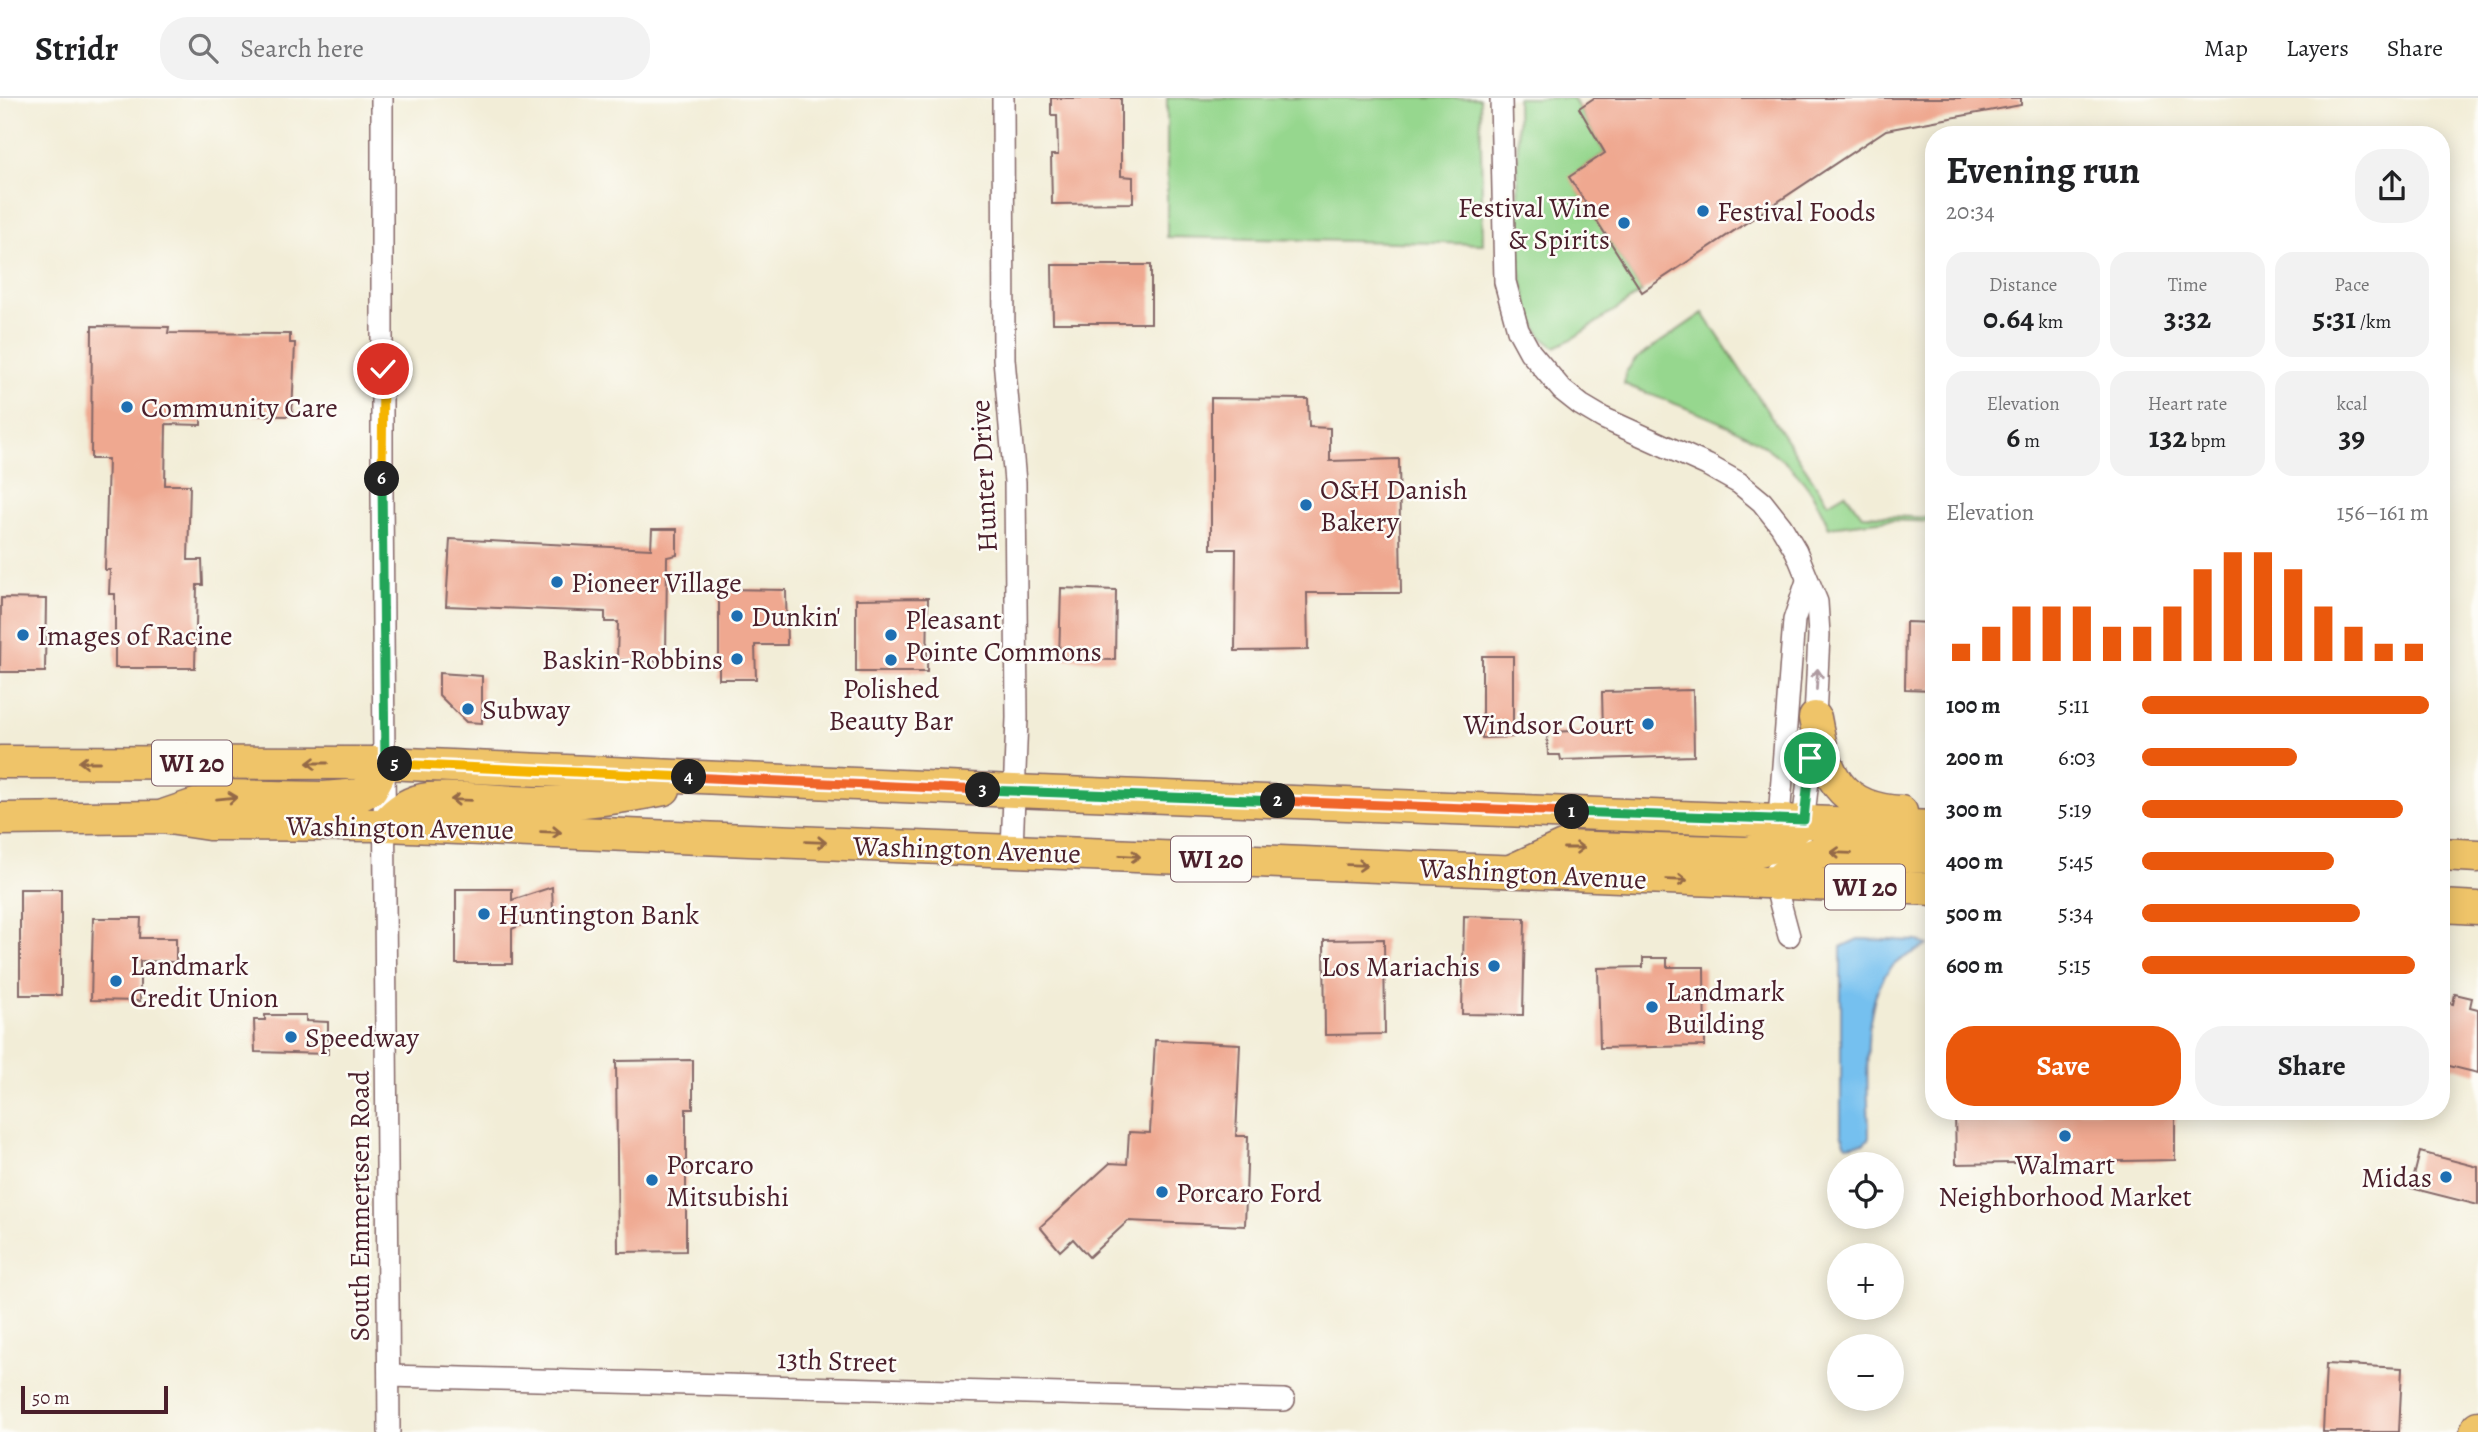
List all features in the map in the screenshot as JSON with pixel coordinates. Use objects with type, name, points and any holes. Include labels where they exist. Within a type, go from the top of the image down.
[{"type":"main road","points":[[1815,718],[1827,768],[1833,781],[1849,796],[1879,811],[1925,814]]},
{"type":"main road","name":"Washington Avenue","points":[[0,762],[385,764],[1014,791],[1789,852],[1925,887]]},
{"type":"main road","points":[[162,817],[222,796],[324,798],[360,794],[371,789],[385,764]]},
{"type":"main road","points":[[385,825],[396,811],[430,799],[543,803],[583,801],[724,778]]},
{"type":"main road","name":"Washington Avenue","points":[[0,819],[162,817],[209,824],[385,825],[1511,871],[1789,852],[1925,829]]},
{"type":"main road","points":[[1789,852],[1925,857]]},
{"type":"main road","points":[[2450,854],[2478,856]]},
{"type":"main road","points":[[2450,906],[2478,908]]},
{"type":"main road","points":[[2476,1432],[2478,1427]]},
{"type":"street","name":"South Emmertsen Road","points":[[382,98],[389,1432]]},
{"type":"street","name":"Hunter Drive","points":[[1003,98],[1004,359],[1015,482],[1017,718],[1012,850]]},
{"type":"street","points":[[1502,98],[1504,282],[1518,330],[1530,352],[1562,390],[1581,405],[1603,418],[1707,465],[1739,483],[1762,502],[1796,551],[1817,603],[1819,635],[1815,718],[1789,852]]},
{"type":"street","points":[[1789,936],[1794,621],[1807,581]]},
{"type":"street","name":"13th Street","points":[[389,1376],[1284,1400]]},
{"type":"green space","points":[[1167,98],[1480,98],[1483,244],[1167,237]]},
{"type":"green space","points":[[1517,98],[1573,98],[1605,153],[1570,177],[1642,292],[1572,339],[1555,347],[1543,338],[1530,317],[1519,266]]},
{"type":"green space","points":[[1703,313],[1828,503],[1845,493],[1862,515],[1925,518],[1925,522],[1888,520],[1829,527],[1809,489],[1772,451],[1724,424],[1624,384],[1626,372],[1636,359]]},
{"type":"water","points":[[1858,939],[1918,941],[1925,944],[1925,947],[1895,964],[1883,979],[1875,998],[1868,1045],[1869,1138],[1864,1143],[1846,1145],[1841,1133],[1841,947]]},
{"type":"building","points":[[1051,98],[1121,98],[1121,176],[1133,177],[1133,203],[1052,204],[1051,155],[1058,155],[1057,115],[1051,115]]},
{"type":"building","name":"Festival Foods","points":[[1594,98],[2021,98],[2021,105],[1886,130],[1642,292],[1569,177],[1605,153],[1579,108]]},
{"type":"building","points":[[1052,265],[1151,265],[1151,323],[1053,323]]},
{"type":"building","points":[[92,326],[169,327],[168,333],[290,334],[290,343],[295,343],[292,416],[201,415],[201,425],[166,424],[165,485],[190,485],[188,560],[202,560],[203,585],[197,585],[195,668],[115,668],[115,594],[109,594],[110,570],[105,570],[108,459],[91,459]]},
{"type":"building","name":"O&H Danish Bakery","points":[[1211,398],[1308,399],[1309,427],[1330,428],[1330,461],[1399,459],[1401,593],[1307,593],[1308,650],[1235,651],[1236,549],[1211,549]]},
{"type":"building","name":"Pioneer Village","points":[[652,529],[677,529],[677,555],[667,557],[666,661],[617,660],[618,622],[605,622],[605,612],[446,606],[450,539],[651,549]]},
{"type":"building","points":[[1061,588],[1116,590],[1115,660],[1059,659]]},
{"type":"building","points":[[719,589],[786,590],[787,645],[755,645],[756,679],[719,679]]},
{"type":"building","name":"Images of Racine","points":[[1,598],[46,599],[45,672],[0,672]]},
{"type":"building","name":"Pleasant Pointe Commons","points":[[928,598],[927,672],[856,672],[856,599]]},
{"type":"building","points":[[1906,622],[1925,623],[1925,690],[1905,689]]},
{"type":"building","points":[[1482,656],[1513,656],[1513,737],[1482,738]]},
{"type":"building","name":"Subway","points":[[439,673],[482,676],[482,723],[466,722],[439,695]]},
{"type":"building","name":"Windsor Court","points":[[1693,690],[1694,756],[1561,760],[1560,755],[1548,755],[1547,732],[1603,730],[1602,692]]},
{"type":"building","name":"Huntington Bank","points":[[552,887],[553,910],[512,929],[512,964],[456,964],[456,889],[512,889],[512,900]]},
{"type":"building","points":[[20,889],[61,889],[61,995],[20,995]]},
{"type":"building","name":"Los Mariachis","points":[[1464,916],[1525,918],[1523,1015],[1462,1014]]},
{"type":"building","name":"Landmark Credit Union","points":[[93,918],[141,918],[140,938],[176,938],[176,962],[140,961],[140,1001],[91,1000]]},
{"type":"building","points":[[1384,939],[1385,1034],[1325,1035],[1324,940]]},
{"type":"building","name":"Landmark Building","points":[[1643,958],[1667,958],[1667,967],[1704,967],[1705,1046],[1600,1048],[1598,968],[1643,967]]},
{"type":"building","points":[[2455,994],[2472,998],[2470,1007],[2478,1009],[2478,1073],[2450,1066],[2450,1003],[2453,1004]]},
{"type":"building","name":"Speedway","points":[[265,1015],[306,1015],[306,1021],[328,1022],[328,1054],[255,1052],[254,1020],[265,1020]]},
{"type":"building","name":"Porcaro Ford","points":[[1155,1040],[1240,1044],[1236,1136],[1248,1136],[1245,1226],[1128,1221],[1089,1257],[1073,1239],[1060,1251],[1040,1227],[1110,1163],[1127,1164],[1129,1132],[1150,1133]]},
{"type":"building","name":"Porcaro Mitsubishi","points":[[693,1060],[693,1109],[686,1109],[686,1251],[618,1252],[616,1061]]},
{"type":"building","name":"Walmart Neighborhood Market","points":[[1955,1120],[2175,1120],[2175,1160],[1956,1164]]},
{"type":"building","name":"Midas","points":[[2420,1152],[2478,1167],[2478,1205],[2411,1188]]},
{"type":"building","points":[[2326,1364],[2402,1368],[2399,1432],[2323,1432]]},
{"type":"place","name":"Festival Foods","points":[[1703,211]]},
{"type":"place","name":"Festival Wine & Spirits","points":[[1624,223]]},
{"type":"place","name":"Community Care","points":[[127,407]]},
{"type":"place","name":"O&H Danish Bakery","points":[[1306,505]]},
{"type":"place","name":"Pioneer Village","points":[[557,582]]},
{"type":"place","name":"Dunkin'","points":[[737,616]]},
{"type":"place","name":"Images of Racine","points":[[23,635]]},
{"type":"place","name":"Pleasant Pointe Commons","points":[[891,635]]},
{"type":"place","name":"Baskin-Robbins","points":[[737,659]]},
{"type":"place","name":"Polished Beauty Bar","points":[[891,660]]},
{"type":"place","name":"Subway","points":[[468,709]]},
{"type":"place","name":"Windsor Court","points":[[1648,724]]},
{"type":"place","name":"Huntington Bank","points":[[484,914]]},
{"type":"place","name":"Los Mariachis","points":[[1494,966]]},
{"type":"place","name":"Landmark Credit Union","points":[[116,981]]},
{"type":"place","name":"Landmark Building","points":[[1652,1007]]},
{"type":"place","name":"Speedway","points":[[291,1037]]},
{"type":"place","name":"Walmart Neighborhood Market","points":[[2065,1136]]},
{"type":"place","name":"Midas","points":[[2446,1177]]},
{"type":"place","name":"Porcaro Mitsubishi","points":[[652,1180]]},
{"type":"place","name":"Porcaro Ford","points":[[1162,1192]]},
{"type":"route","points":[[383,369],[385,764],[1014,791],[1804,820],[1810,758]]}]
